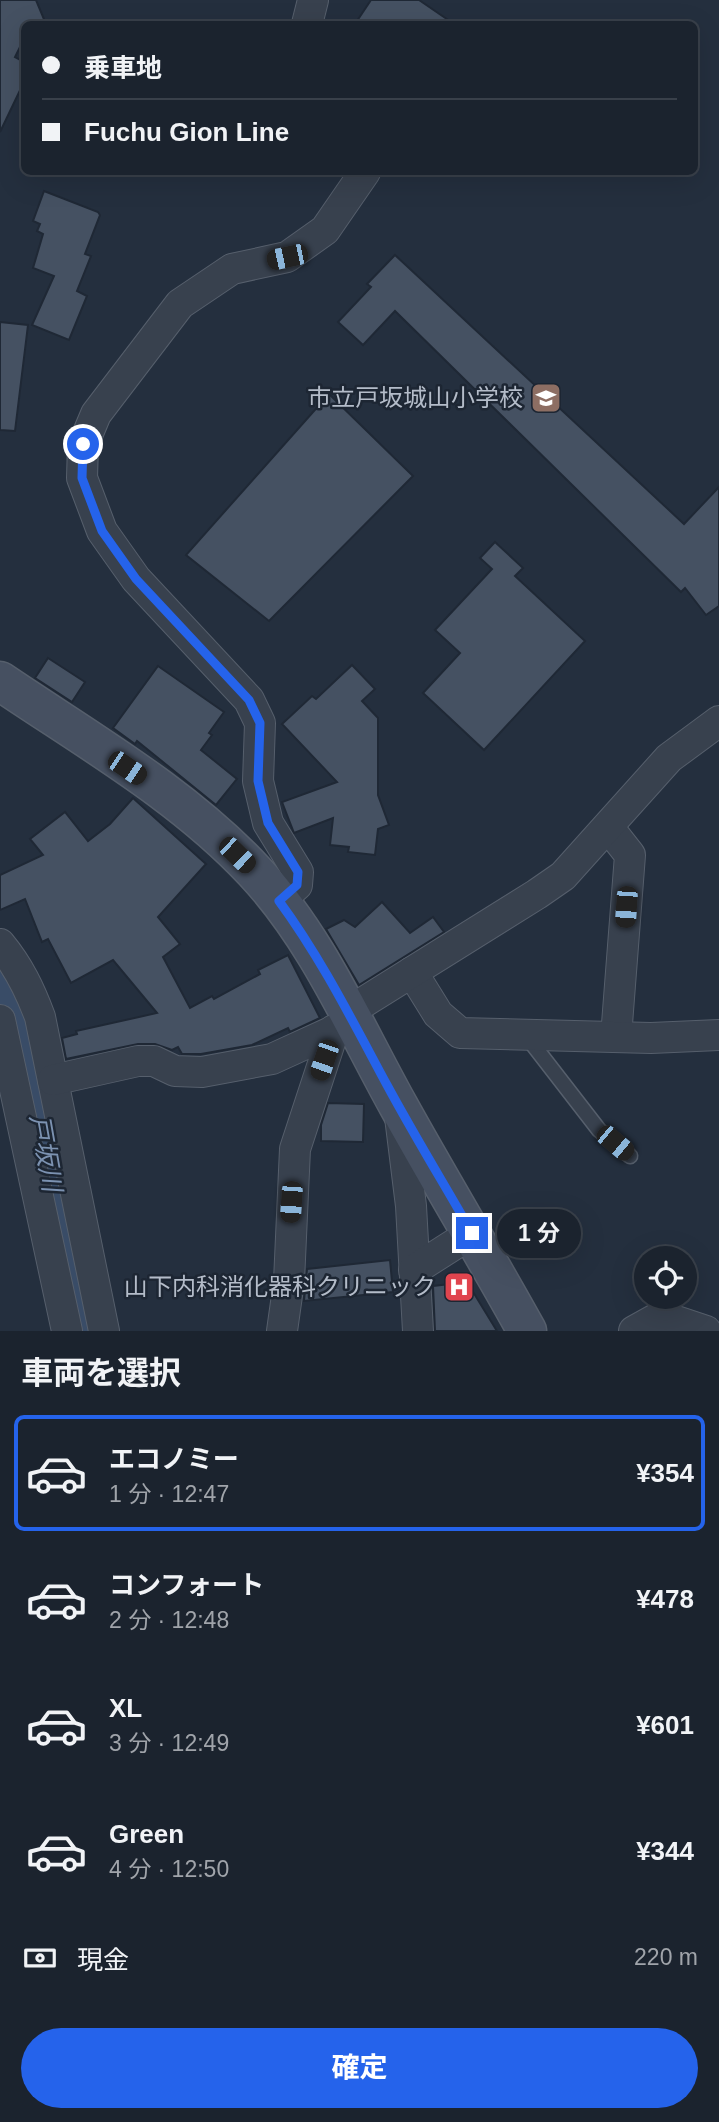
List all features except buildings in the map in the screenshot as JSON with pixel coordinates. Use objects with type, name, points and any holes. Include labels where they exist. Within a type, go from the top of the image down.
[{"type":"main road","points":[[0,681],[149,782],[204,823],[279,901],[297,926],[345,1022],[398,1106],[527,1331]]},
{"type":"street","points":[[308,21],[313,0]]},
{"type":"street","points":[[279,901],[297,885],[298,872],[268,823],[258,781],[260,723],[249,700],[136,579],[102,531],[82,478],[83,444],[96,414],[180,304],[232,269],[287,257],[325,230],[363,175]]},
{"type":"street","points":[[53,1080],[138,1061],[154,1061],[175,1071],[202,1072],[272,1059],[345,1022],[412,972],[563,876],[669,758],[719,721]]},
{"type":"street","points":[[608,827],[630,855],[616,1037]]},
{"type":"street","points":[[0,944],[14,961],[29,987],[40,1017],[104,1331]]},
{"type":"street","points":[[412,972],[438,1014],[460,1032],[651,1038],[719,1035]]},
{"type":"street","points":[[0,1020],[67,1331]]},
{"type":"street","points":[[282,1331],[289,1280],[295,1149],[345,1022]]},
{"type":"street","points":[[398,1106],[411,1206],[418,1331]]},
{"type":"street","points":[[414,1270],[472,1233]]},
{"type":"street","points":[[634,1331],[661,1316],[706,1331]]},
{"type":"lane","points":[[530,1035],[534,1046],[600,1130],[630,1156]]},
{"type":"waterway","name":"戸坂川","points":[[0,980],[23,1014],[58,1220],[82,1331]]},
{"type":"place","name":"市立戸坂城山小学校","points":[[546,398]]},
{"type":"place","name":"山下内科消化器科クリニック","points":[[459,1287]]},
{"type":"route","points":[[83,444],[82,478],[102,531],[136,579],[249,700],[260,723],[258,781],[268,823],[298,872],[297,885],[279,901],[333,985],[398,1106],[472,1233]]}]
